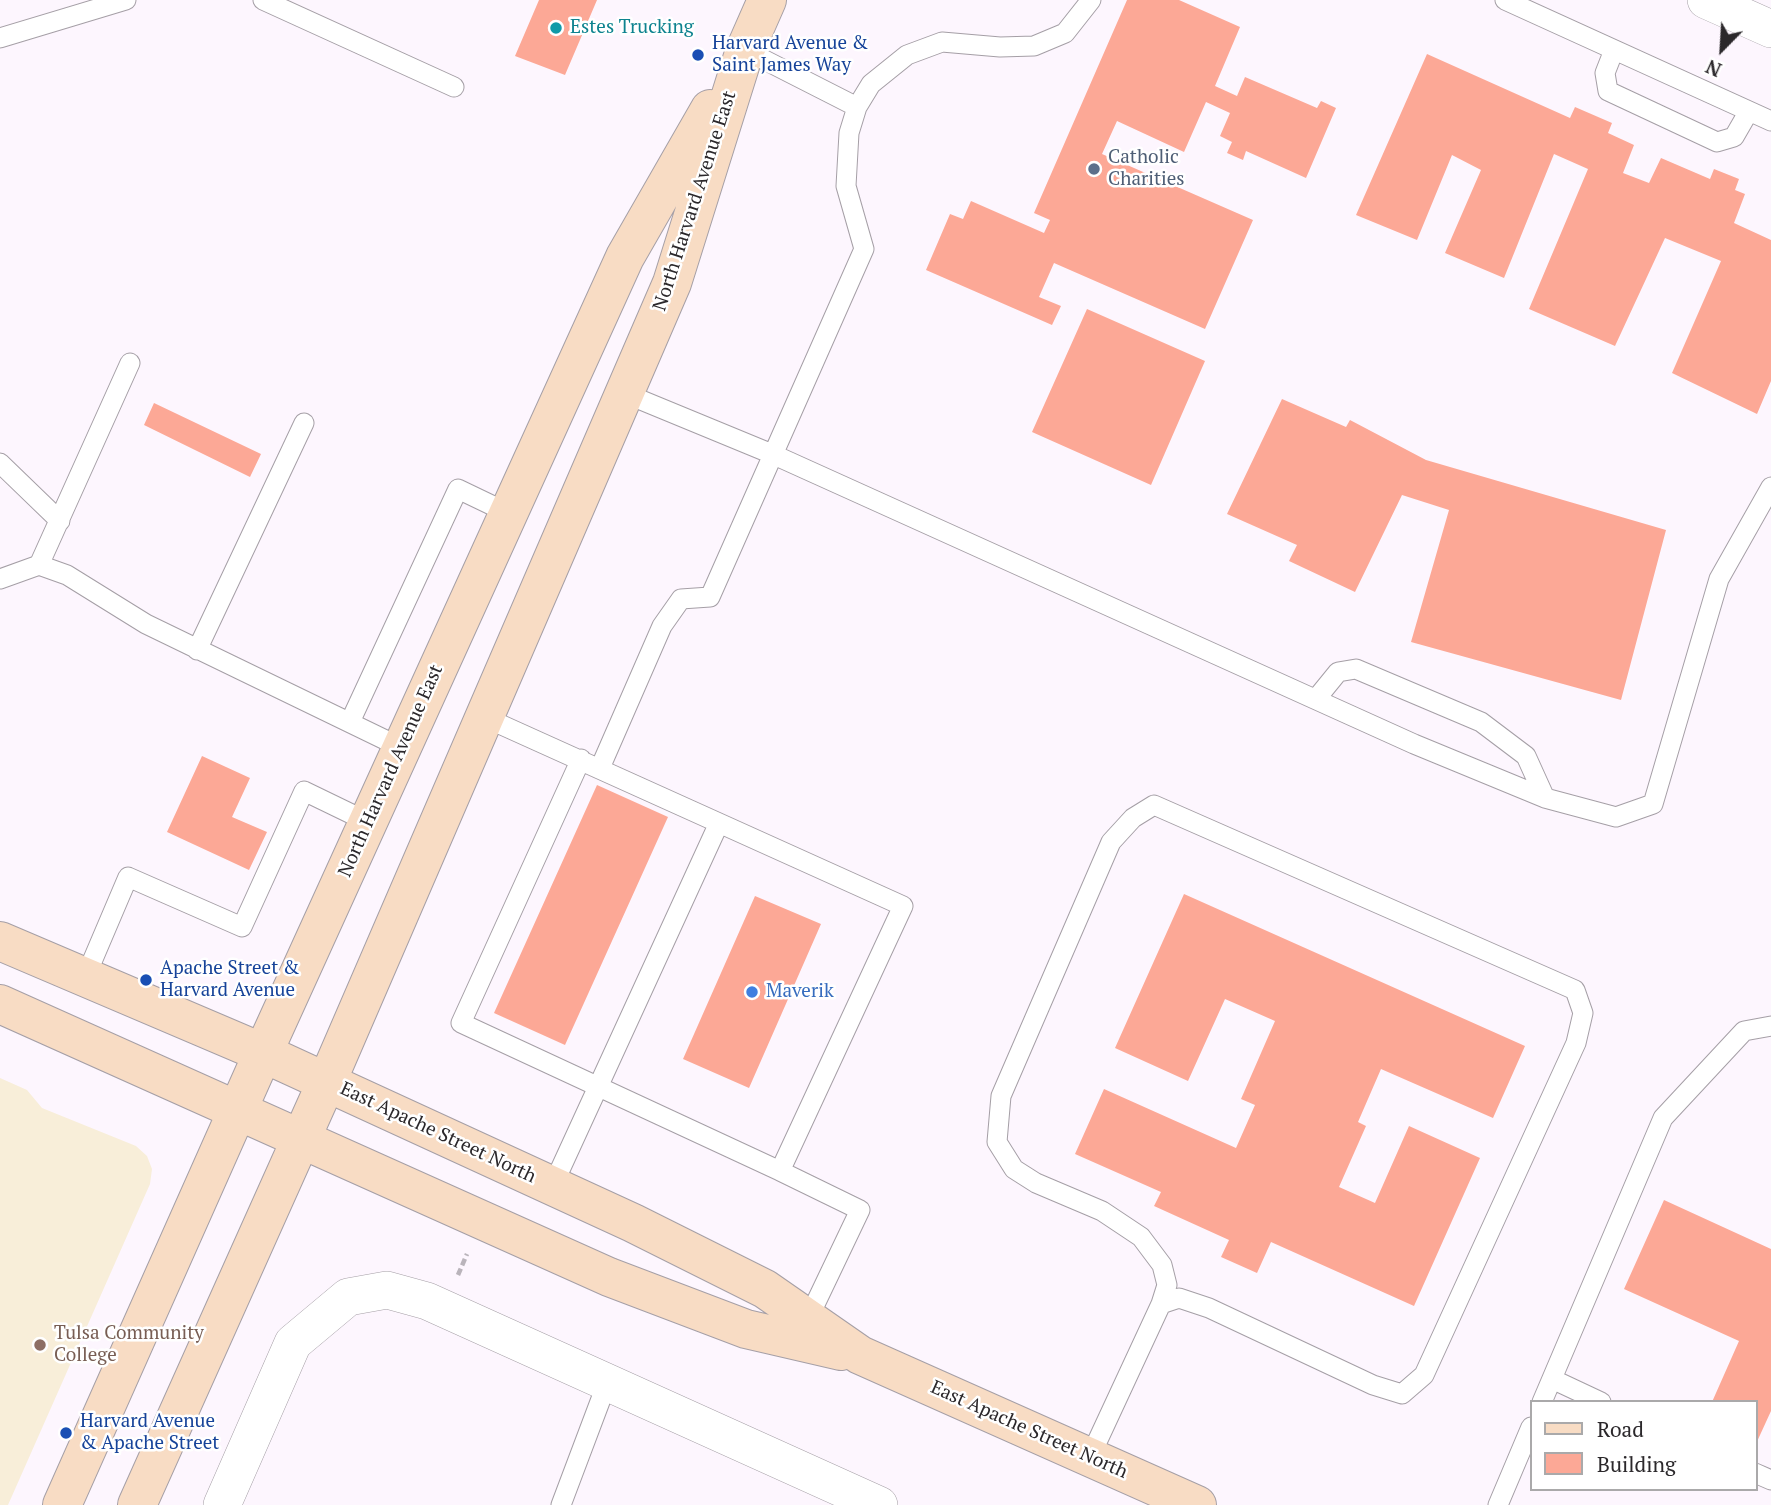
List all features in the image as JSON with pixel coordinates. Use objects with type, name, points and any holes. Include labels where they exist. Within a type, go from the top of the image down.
[{"type":"main road","name":"North Harvard Avenue East","points":[[62,1505],[263,1053],[625,257],[745,50],[767,0]]},
{"type":"main road","name":"North Harvard Avenue East","points":[[136,1505],[327,1082],[672,283],[745,50]]},
{"type":"main road","name":"East Apache Street North","points":[[0,941],[263,1053],[553,1185],[765,1289],[860,1355],[1197,1505]]},
{"type":"main road","name":"East Apache Street North","points":[[0,1004],[302,1137],[609,1277],[746,1329],[860,1355]]},
{"type":"street","points":[[1726,4],[1771,29]]},
{"type":"street","points":[[222,1505],[293,1343],[348,1297],[387,1290],[427,1301],[879,1505]]},
{"type":"lane","points":[[0,38],[126,0]]},
{"type":"lane","points":[[263,0],[454,87]]},
{"type":"lane","points":[[600,768],[662,626],[681,599],[710,597],[864,249],[846,186],[849,134],[858,107],[871,84],[907,55],[942,42],[1000,47],[1034,46],[1065,33],[1091,0]]},
{"type":"lane","points":[[1505,0],[1771,121]]},
{"type":"lane","points":[[745,50],[858,107]]},
{"type":"lane","points":[[1614,50],[1605,73],[1608,90],[1717,142],[1734,137],[1749,111]]},
{"type":"lane","points":[[39,565],[130,363]]},
{"type":"lane","points":[[624,393],[772,454],[1316,699],[1545,798],[1616,817],[1653,804],[1719,579],[1771,487]]},
{"type":"lane","points":[[197,650],[304,423]]},
{"type":"lane","points":[[0,463],[60,521]]},
{"type":"lane","points":[[350,722],[458,489],[508,513]]},
{"type":"lane","points":[[0,579],[39,565],[67,575],[146,624],[402,748]]},
{"type":"lane","points":[[1316,699],[1338,672],[1356,669],[1481,722],[1526,756],[1545,798]]},
{"type":"lane","points":[[484,717],[902,906],[780,1171]]},
{"type":"lane","points":[[581,759],[461,1023],[860,1210],[808,1319]]},
{"type":"lane","points":[[85,978],[128,877],[242,927],[304,791],[368,822]]},
{"type":"lane","points":[[1090,1457],[1161,1304],[1167,1284],[1162,1265],[1141,1237],[1102,1211],[1036,1183],[1014,1169],[997,1142],[1001,1096],[1111,842],[1133,818],[1154,805],[1575,990],[1583,1013],[1576,1043],[1424,1375],[1402,1394],[1373,1385],[1209,1308],[1180,1298],[1161,1304]]},
{"type":"lane","points":[[553,1185],[719,823]]},
{"type":"lane","points":[[1543,1400],[1663,1118],[1744,1031],[1771,1026]]},
{"type":"lane","points":[[1552,1379],[1597,1400]]},
{"type":"lane","points":[[561,1505],[607,1383]]},
{"type":"lane","points":[[1498,1505],[1530,1429]]},
{"type":"shaded area","name":"Tulsa Community College","points":[[0,1078],[27,1090],[42,1108],[136,1146],[147,1156],[152,1169],[150,1184],[8,1505],[0,1505]]},
{"type":"building","name":"Estes Trucking","points":[[539,0],[597,0],[565,75],[515,56]]},
{"type":"building","name":"Catholic Charities","points":[[1127,0],[1179,0],[1240,27],[1215,86],[1237,96],[1245,77],[1317,108],[1321,101],[1336,108],[1306,178],[1246,151],[1243,160],[1227,153],[1232,142],[1220,136],[1230,113],[1206,102],[1184,152],[1117,121],[1102,154],[1253,220],[1205,329],[1054,263],[1039,297],[1061,306],[1052,325],[926,270],[950,214],[963,219],[971,201],[1044,233],[1050,220],[1034,213]]},
{"type":"building","points":[[1427,54],[1570,118],[1575,107],[1612,123],[1608,133],[1634,145],[1623,173],[1649,183],[1661,158],[1710,179],[1714,169],[1739,179],[1735,190],[1745,194],[1734,223],[1771,240],[1771,381],[1757,414],[1672,373],[1721,261],[1665,238],[1615,346],[1529,309],[1588,169],[1554,154],[1504,278],[1445,253],[1481,170],[1452,155],[1417,240],[1356,215]]},
{"type":"building","points":[[1087,309],[1205,361],[1151,485],[1032,432]]},
{"type":"building","points":[[1282,399],[1346,427],[1350,420],[1426,460],[1666,530],[1621,700],[1411,642],[1449,510],[1402,495],[1355,592],[1289,561],[1297,545],[1227,514]]},
{"type":"building","points":[[154,403],[261,454],[250,477],[144,425]]},
{"type":"building","points":[[202,756],[250,778],[232,817],[267,832],[249,870],[167,832]]},
{"type":"building","points":[[597,785],[668,817],[565,1045],[494,1013]]},
{"type":"building","points":[[1184,894],[1525,1046],[1493,1118],[1381,1069],[1358,1122],[1366,1126],[1339,1187],[1375,1203],[1409,1126],[1480,1158],[1414,1306],[1271,1242],[1257,1273],[1221,1257],[1229,1240],[1154,1206],[1161,1192],[1075,1154],[1104,1089],[1236,1148],[1255,1105],[1241,1099],[1275,1021],[1225,999],[1188,1081],[1115,1048]]},
{"type":"building","name":"Maverik","points":[[755,896],[821,924],[749,1088],[683,1059]]},
{"type":"building","points":[[1664,1200],[1771,1249],[1771,1411],[1757,1442],[1757,1400],[1713,1400],[1739,1341],[1624,1289]]},
{"type":"place","name":"Estes Trucking","points":[[556,28]]},
{"type":"place","name":"Harvard Avenue & Saint James Way","points":[[698,55]]},
{"type":"place","name":"Catholic Charities","points":[[1094,169]]},
{"type":"place","name":"Apache Street & Harvard Avenue","points":[[146,980]]},
{"type":"place","name":"Maverik","points":[[752,992]]},
{"type":"place","name":"Tulsa Community College","points":[[40,1345]]},
{"type":"place","name":"Harvard Avenue & Apache Street","points":[[66,1433]]}]
